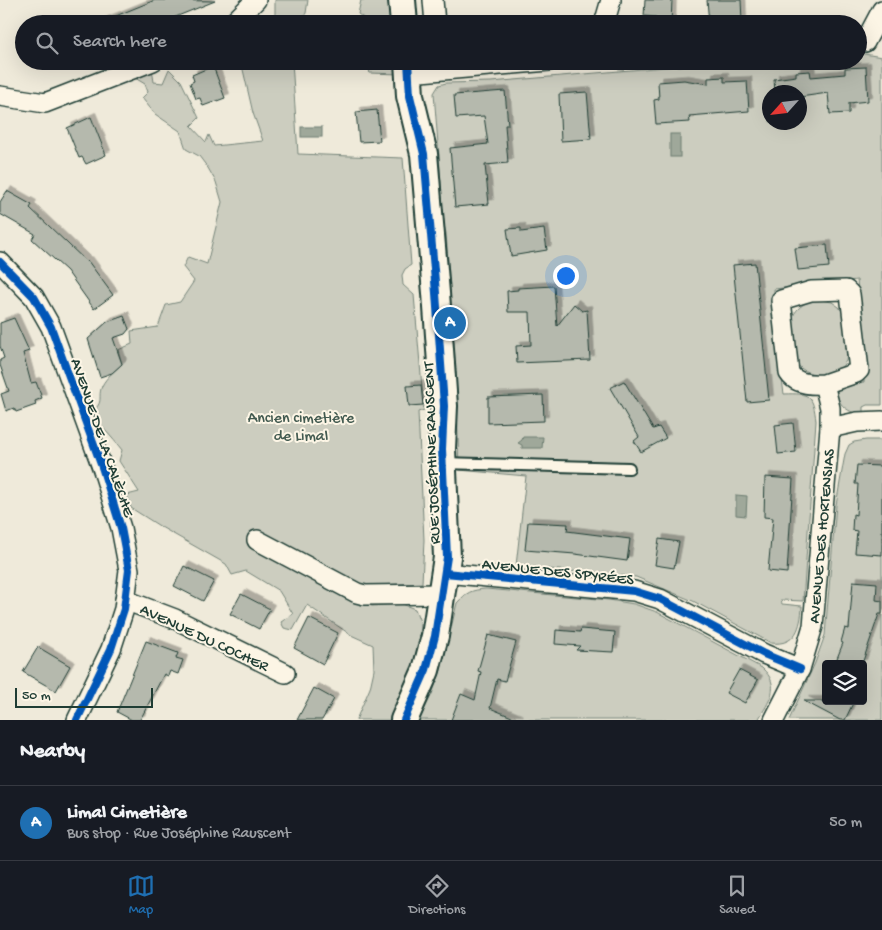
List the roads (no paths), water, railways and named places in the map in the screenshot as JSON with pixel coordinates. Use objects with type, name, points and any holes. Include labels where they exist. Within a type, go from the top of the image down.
[{"type":"street","points":[[241,15],[256,0]]},
{"type":"street","points":[[402,0],[403,15]]},
{"type":"street","points":[[433,0],[434,15]]},
{"type":"street","points":[[606,15],[610,0]]},
{"type":"street","points":[[868,42],[882,10]]},
{"type":"street","points":[[0,96],[45,103],[129,70]]},
{"type":"street","name":"RUE JOSÉPHINE RAUSCENT","points":[[404,720],[426,670],[435,636],[447,558],[443,463],[444,406],[424,154],[410,96],[408,70]]},
{"type":"street","name":"AVENUE DE LA CALÈCHE","points":[[0,262],[34,297],[52,327],[122,528],[129,570],[124,609],[111,648],[77,720]]},
{"type":"street","points":[[846,290],[850,294],[858,370],[856,373],[824,384],[807,384],[790,376],[781,300],[811,291],[846,290]]},
{"type":"street","points":[[824,384],[830,408],[830,428]]},
{"type":"street","name":"AVENUE DES HORTENSIAS","points":[[774,720],[800,669],[813,626],[830,428],[856,422],[882,421]]},
{"type":"street","name":"AVENUE DES SPYRÉES","points":[[257,540],[357,593],[365,595],[443,584],[634,591],[660,600],[764,654],[800,669]]},
{"type":"street","name":"AVENUE DU COCHER","points":[[126,600],[174,619],[284,673]]},
{"type":"lane","points":[[443,463],[628,468]]},
{"type":"place","name":"Limal Cimetière","points":[[450,323]]},
{"type":"park label","name":"Ancien cimetière de Limal","points":[[301,425]]}]
